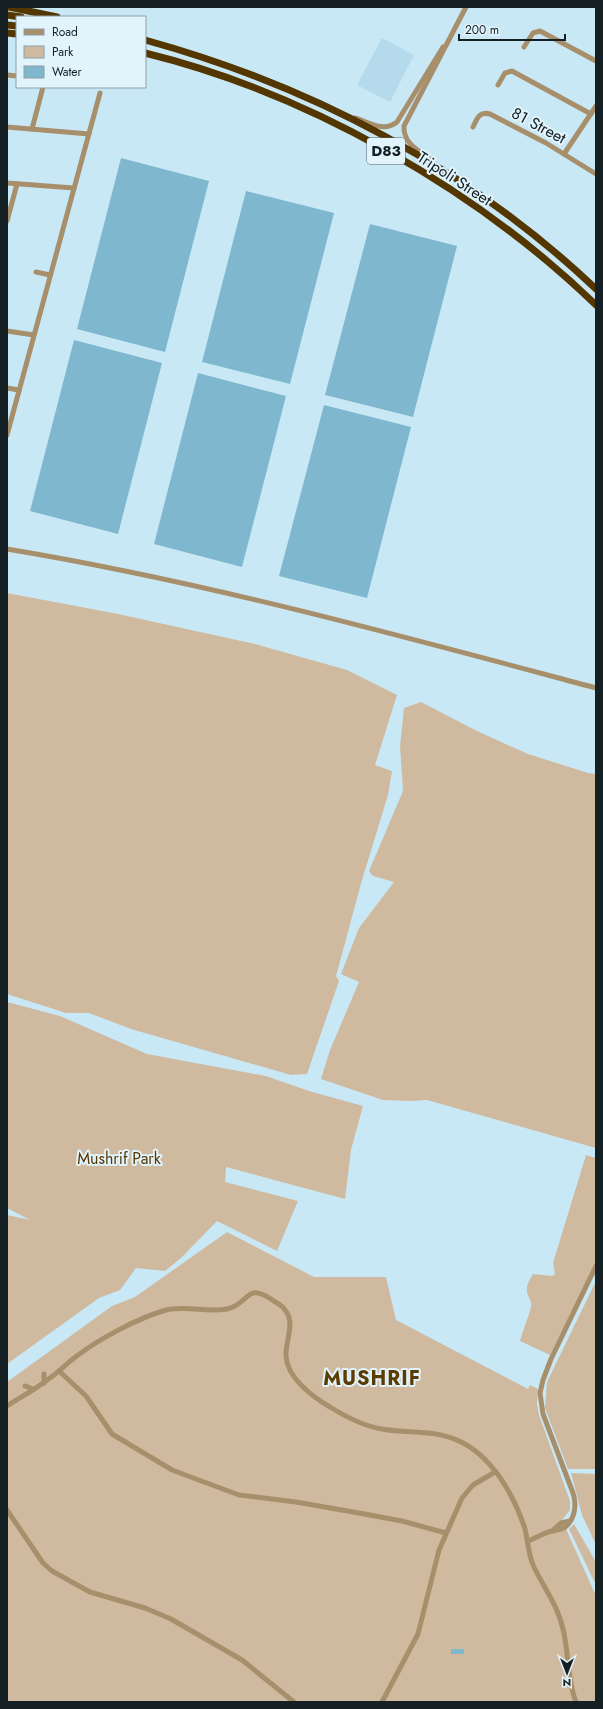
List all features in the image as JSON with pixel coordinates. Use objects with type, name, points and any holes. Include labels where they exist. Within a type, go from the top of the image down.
[{"type":"highway","points":[[9,7],[52,16]]},
{"type":"highway","name":"Tripoli Street","points":[[146,40],[188,52],[264,79],[314,100],[347,117],[442,170],[511,218],[552,250],[596,289]]},
{"type":"highway","name":"Tripoli Street","points":[[146,53],[197,68],[264,92],[312,113],[392,154],[432,178],[503,227],[539,255],[596,305]]},
{"type":"street","points":[[442,170],[407,142],[404,126],[466,7]]},
{"type":"street","points":[[347,117],[362,120],[380,127],[389,127],[397,122],[462,15]]},
{"type":"street","points":[[524,47],[532,33],[540,31],[596,61]]},
{"type":"street","points":[[498,85],[505,73],[512,71],[591,114]]},
{"type":"street","points":[[32,129],[43,88]]},
{"type":"street","points":[[7,435],[100,93]]},
{"type":"street","points":[[564,154],[596,106]]},
{"type":"street","name":"81 Street","points":[[473,127],[479,116],[487,113],[564,154],[596,174]]},
{"type":"street","points":[[7,127],[89,134]]},
{"type":"street","points":[[7,183],[74,188]]},
{"type":"street","points":[[7,221],[17,184]]},
{"type":"street","points":[[36,272],[50,276]]},
{"type":"street","points":[[7,331],[34,335]]},
{"type":"street","points":[[7,388],[19,390]]},
{"type":"street","points":[[7,549],[113,567],[229,593],[385,632],[596,688]]},
{"type":"street","points":[[528,1541],[563,1528],[570,1520],[575,1510],[575,1498],[543,1414],[540,1393],[551,1359],[596,1266]]},
{"type":"street","points":[[7,1406],[44,1383],[80,1354],[102,1339],[158,1313],[179,1308],[226,1309],[236,1306],[253,1293],[259,1292],[287,1312],[290,1322],[286,1354],[288,1364],[292,1373],[317,1399],[353,1420],[368,1426],[389,1430],[433,1433],[456,1440],[477,1452],[495,1472],[515,1505],[528,1541],[533,1565],[562,1622],[572,1688],[576,1702]]},
{"type":"street","points":[[59,1371],[86,1396],[112,1434],[172,1470],[239,1495],[359,1512],[409,1523],[446,1534]]},
{"type":"street","points":[[44,1374],[44,1383]]},
{"type":"street","points":[[25,1386],[33,1389]]},
{"type":"street","points":[[382,1702],[417,1636],[437,1559],[446,1534],[465,1493],[476,1482],[495,1472]]},
{"type":"street","points":[[7,1510],[43,1563],[52,1571],[90,1592],[145,1608],[171,1619],[242,1660],[294,1702]]},
{"type":"shaded area","points":[[382,38],[414,55],[390,102],[357,85]]},
{"type":"green space","points":[[7,593],[118,614],[255,644],[347,670],[397,695],[375,765],[392,771],[388,795],[362,880],[336,976],[339,981],[307,1074],[291,1075],[131,1029],[89,1013],[66,1013],[7,994]]},
{"type":"green space","points":[[421,702],[477,731],[528,754],[588,773],[596,774],[596,1148],[427,1100],[383,1100],[321,1079],[330,1050],[359,982],[341,974],[359,928],[394,882],[373,876],[369,871],[403,791],[400,746],[404,708]]},
{"type":"green space","name":"Mushrif Park","points":[[7,1002],[60,1016],[147,1054],[266,1076],[309,1091],[363,1106],[351,1150],[345,1199],[226,1167],[225,1182],[298,1201],[277,1251],[217,1221],[181,1258],[165,1271],[136,1268],[120,1290],[99,1298],[7,1364],[7,1215],[30,1220],[7,1208]]},
{"type":"green space","points":[[586,1155],[596,1158],[596,1263],[550,1355],[520,1341],[531,1307],[527,1287],[533,1274],[552,1276],[555,1274],[553,1263]]},
{"type":"green space","points":[[227,1232],[314,1277],[386,1277],[396,1320],[528,1389],[530,1385],[538,1389],[537,1404],[539,1415],[570,1501],[570,1510],[562,1520],[596,1596],[596,1702],[7,1702],[7,1382],[112,1306],[135,1297]]},
{"type":"green space","points":[[596,1281],[596,1469],[568,1469],[545,1408],[547,1382]]},
{"type":"green space","points":[[571,1473],[596,1474],[596,1545],[582,1515]]},
{"type":"green space","points":[[574,1524],[596,1562],[596,1585],[569,1529]]},
{"type":"water","points":[[121,158],[209,181],[165,352],[77,329]]},
{"type":"water","points":[[246,191],[334,213],[290,384],[202,362]]},
{"type":"water","points":[[370,224],[457,246],[413,417],[325,395]]},
{"type":"water","points":[[74,340],[162,363],[118,534],[30,511]]},
{"type":"water","points":[[198,373],[286,396],[242,567],[154,544]]},
{"type":"water","points":[[324,405],[411,427],[367,598],[279,576]]},
{"type":"water","points":[[451,1649],[464,1649],[464,1654],[451,1654]]},
{"type":"district","name":"MUSHRIF","points":[[372,1378]]}]
